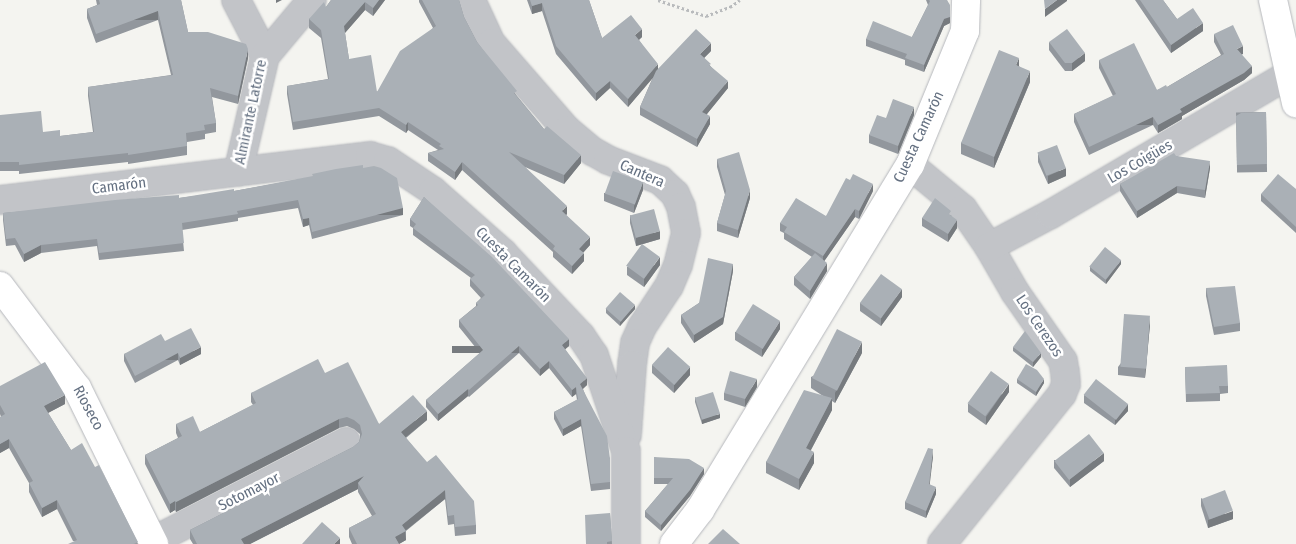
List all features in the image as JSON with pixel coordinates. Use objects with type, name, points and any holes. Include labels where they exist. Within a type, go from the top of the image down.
[{"type":"main road","name":"Cuesta Camarón","points":[[674,544],[700,510],[910,166],[965,31],[966,0]]},
{"type":"main road","points":[[1273,0],[1296,102]]},
{"type":"main road","name":"Rioseco","points":[[0,286],[78,388],[153,543]]},
{"type":"street","name":"Almirante Latorre","points":[[236,0],[265,56],[238,172]]},
{"type":"street","name":"Cantera","points":[[471,0],[491,43],[567,130],[592,151],[608,160],[660,180],[675,194],[683,214],[686,233],[678,264],[668,286],[642,326],[636,343],[632,365],[626,451]]},
{"type":"street","points":[[265,56],[311,2]]},
{"type":"street","name":"Los Coigües","points":[[990,247],[1060,209],[1290,74]]},
{"type":"street","name":"Cuesta Camarón","points":[[238,172],[379,157],[433,191],[503,253],[582,336],[594,355],[604,379],[626,451],[626,544]]},
{"type":"street","name":"Los Cerezos","points":[[910,166],[963,209],[990,247],[1016,292],[1063,361],[1066,384],[1062,394],[942,544]]},
{"type":"street","name":"Camarón","points":[[0,200],[238,172]]},
{"type":"street","name":"Sotomayor","points":[[153,543],[346,442]]},
{"type":"path","points":[[658,0],[706,16],[740,0]]},
{"type":"building","points":[[99,0],[181,0],[188,32],[208,32],[246,44],[248,49],[238,96],[210,88],[216,123],[204,125],[205,130],[186,133],[187,146],[128,155],[128,153],[19,165],[19,162],[0,162],[0,115],[41,111],[43,132],[60,130],[60,136],[94,132],[88,87],[173,75],[158,11],[96,34],[87,9],[100,4]]},
{"type":"building","points":[[331,0],[379,0],[373,8],[365,2],[344,26],[349,59],[371,55],[377,92],[400,51],[436,26],[422,0],[459,0],[464,17],[477,42],[517,91],[514,93],[544,129],[547,126],[581,155],[564,175],[509,152],[567,206],[562,211],[590,237],[579,249],[584,253],[572,266],[553,249],[555,246],[462,162],[455,172],[428,153],[444,149],[439,146],[441,144],[408,122],[406,125],[379,108],[293,122],[287,86],[329,79],[321,30],[309,19],[324,2],[326,7]]},
{"type":"building","points":[[530,0],[589,0],[602,38],[631,15],[642,29],[635,35],[658,64],[628,99],[610,81],[596,93],[556,46],[542,3],[532,6]]},
{"type":"building","points":[[929,0],[947,0],[950,5],[950,17],[944,19],[924,65],[905,58],[907,54],[866,39],[873,21],[912,37]]},
{"type":"building","points":[[1044,0],[1057,0],[1045,9]]},
{"type":"building","points":[[1140,0],[1163,0],[1177,19],[1193,8],[1203,23],[1171,45]]},
{"type":"building","points":[[1233,25],[1243,46],[1237,49],[1252,66],[1244,73],[1180,109],[1182,112],[1158,125],[1153,117],[1089,147],[1074,114],[1116,94],[1099,60],[1134,43],[1157,90],[1166,85],[1167,87],[1224,54],[1214,34]]},
{"type":"building","points":[[696,29],[711,43],[700,54],[711,64],[709,65],[728,81],[702,112],[710,116],[697,139],[640,107],[656,71]]},
{"type":"building","points":[[1067,29],[1085,53],[1072,63],[1065,63],[1049,42]]},
{"type":"building","points":[[999,50],[1019,58],[1016,65],[1030,71],[994,157],[961,143]]},
{"type":"building","points":[[893,99],[914,107],[898,146],[869,135],[877,115],[886,118]]},
{"type":"building","points":[[1266,112],[1267,164],[1237,165],[1236,116],[1241,113]]},
{"type":"building","points":[[1057,145],[1066,168],[1046,176],[1037,153]]},
{"type":"building","points":[[739,152],[750,190],[738,230],[717,223],[726,191],[717,159]]},
{"type":"building","points":[[1174,153],[1176,156],[1210,161],[1205,190],[1177,186],[1137,211],[1120,184]]},
{"type":"building","points":[[363,165],[363,168],[374,166],[381,168],[397,178],[403,208],[312,232],[309,218],[303,219],[298,200],[237,211],[238,214],[182,223],[184,243],[99,253],[97,239],[41,245],[24,254],[15,238],[6,239],[3,213],[115,200],[179,195],[179,198],[234,189],[234,191]]},
{"type":"building","points":[[613,171],[643,182],[635,204],[605,194]]},
{"type":"building","points":[[853,174],[873,184],[859,211],[855,209],[823,256],[784,232],[787,227],[780,223],[796,198],[826,216],[846,178],[850,180]]},
{"type":"building","points":[[1278,174],[1296,189],[1296,227],[1261,194]]},
{"type":"building","points":[[424,197],[492,257],[569,339],[562,345],[587,378],[580,384],[607,436],[610,482],[591,484],[581,419],[563,429],[554,412],[578,399],[576,387],[572,390],[549,361],[540,369],[519,346],[469,390],[438,414],[426,400],[483,350],[459,320],[478,305],[476,303],[485,295],[470,279],[475,275],[413,228],[416,224],[410,219]]},
{"type":"building","points":[[935,198],[951,211],[949,214],[957,220],[948,234],[922,218]]},
{"type":"building","points":[[654,209],[660,231],[636,238],[630,215]]},
{"type":"building","points":[[642,244],[660,257],[644,279],[626,266]]},
{"type":"building","points":[[1105,247],[1121,260],[1106,280],[1089,266]]},
{"type":"building","points":[[815,253],[827,263],[810,291],[794,277]]},
{"type":"building","points":[[708,258],[733,264],[723,317],[694,335],[681,315],[699,303]]},
{"type":"building","points":[[881,274],[902,289],[881,318],[860,303]]},
{"type":"building","points":[[1235,286],[1240,323],[1214,327],[1206,288]]},
{"type":"building","points":[[620,292],[635,305],[621,322],[606,309]]},
{"type":"building","points":[[753,304],[780,321],[763,349],[736,332]]},
{"type":"building","points":[[1124,314],[1150,316],[1146,369],[1120,367]]},
{"type":"building","points":[[191,328],[201,347],[180,358],[178,353],[135,376],[124,354],[161,334],[165,341]]},
{"type":"building","points":[[837,329],[862,342],[837,391],[812,378]]},
{"type":"building","points":[[1025,331],[1041,353],[1033,362],[1013,347]]},
{"type":"building","points":[[668,347],[690,367],[674,385],[652,365]]},
{"type":"building","points":[[318,359],[325,373],[348,362],[379,424],[413,395],[427,411],[401,432],[427,462],[436,455],[474,501],[476,525],[455,527],[454,515],[448,516],[445,490],[402,525],[406,531],[395,537],[399,544],[357,544],[349,528],[376,514],[358,483],[364,476],[241,539],[244,544],[197,544],[190,530],[353,447],[359,442],[362,434],[360,425],[347,417],[339,419],[170,504],[145,455],[182,436],[176,424],[193,416],[200,432],[256,403],[251,393]]},
{"type":"building","points":[[45,362],[65,395],[44,406],[71,450],[82,443],[95,467],[99,465],[138,542],[133,544],[68,544],[77,540],[57,500],[42,508],[29,483],[33,481],[9,439],[0,444],[0,417],[5,414],[0,405],[0,386]]},
{"type":"building","points":[[1026,364],[1037,370],[1044,379],[1036,392],[1017,379]]},
{"type":"building","points":[[1227,365],[1228,386],[1219,386],[1220,393],[1186,394],[1185,367]]},
{"type":"building","points":[[730,371],[757,379],[745,399],[724,393]]},
{"type":"building","points":[[991,371],[1009,384],[985,416],[967,403]]},
{"type":"building","points":[[1096,379],[1128,404],[1116,420],[1084,395]]},
{"type":"building","points":[[804,390],[832,398],[806,448],[814,452],[799,479],[766,462]]},
{"type":"building","points":[[713,392],[720,414],[702,420],[695,398]]},
{"type":"building","points":[[1089,434],[1104,453],[1069,480],[1054,461]]},
{"type":"building","points":[[928,448],[933,449],[929,484],[936,487],[926,511],[905,502]]},
{"type":"building","points":[[654,457],[689,459],[704,468],[690,490],[661,525],[645,511],[673,478],[654,478]]},
{"type":"building","points":[[1225,490],[1233,511],[1210,519],[1202,499]]},
{"type":"building","points":[[610,513],[612,541],[607,542],[607,544],[586,544],[585,515]]},
{"type":"building","points":[[322,522],[340,538],[334,544],[302,544]]},
{"type":"building","points":[[723,529],[740,544],[708,544]]}]
